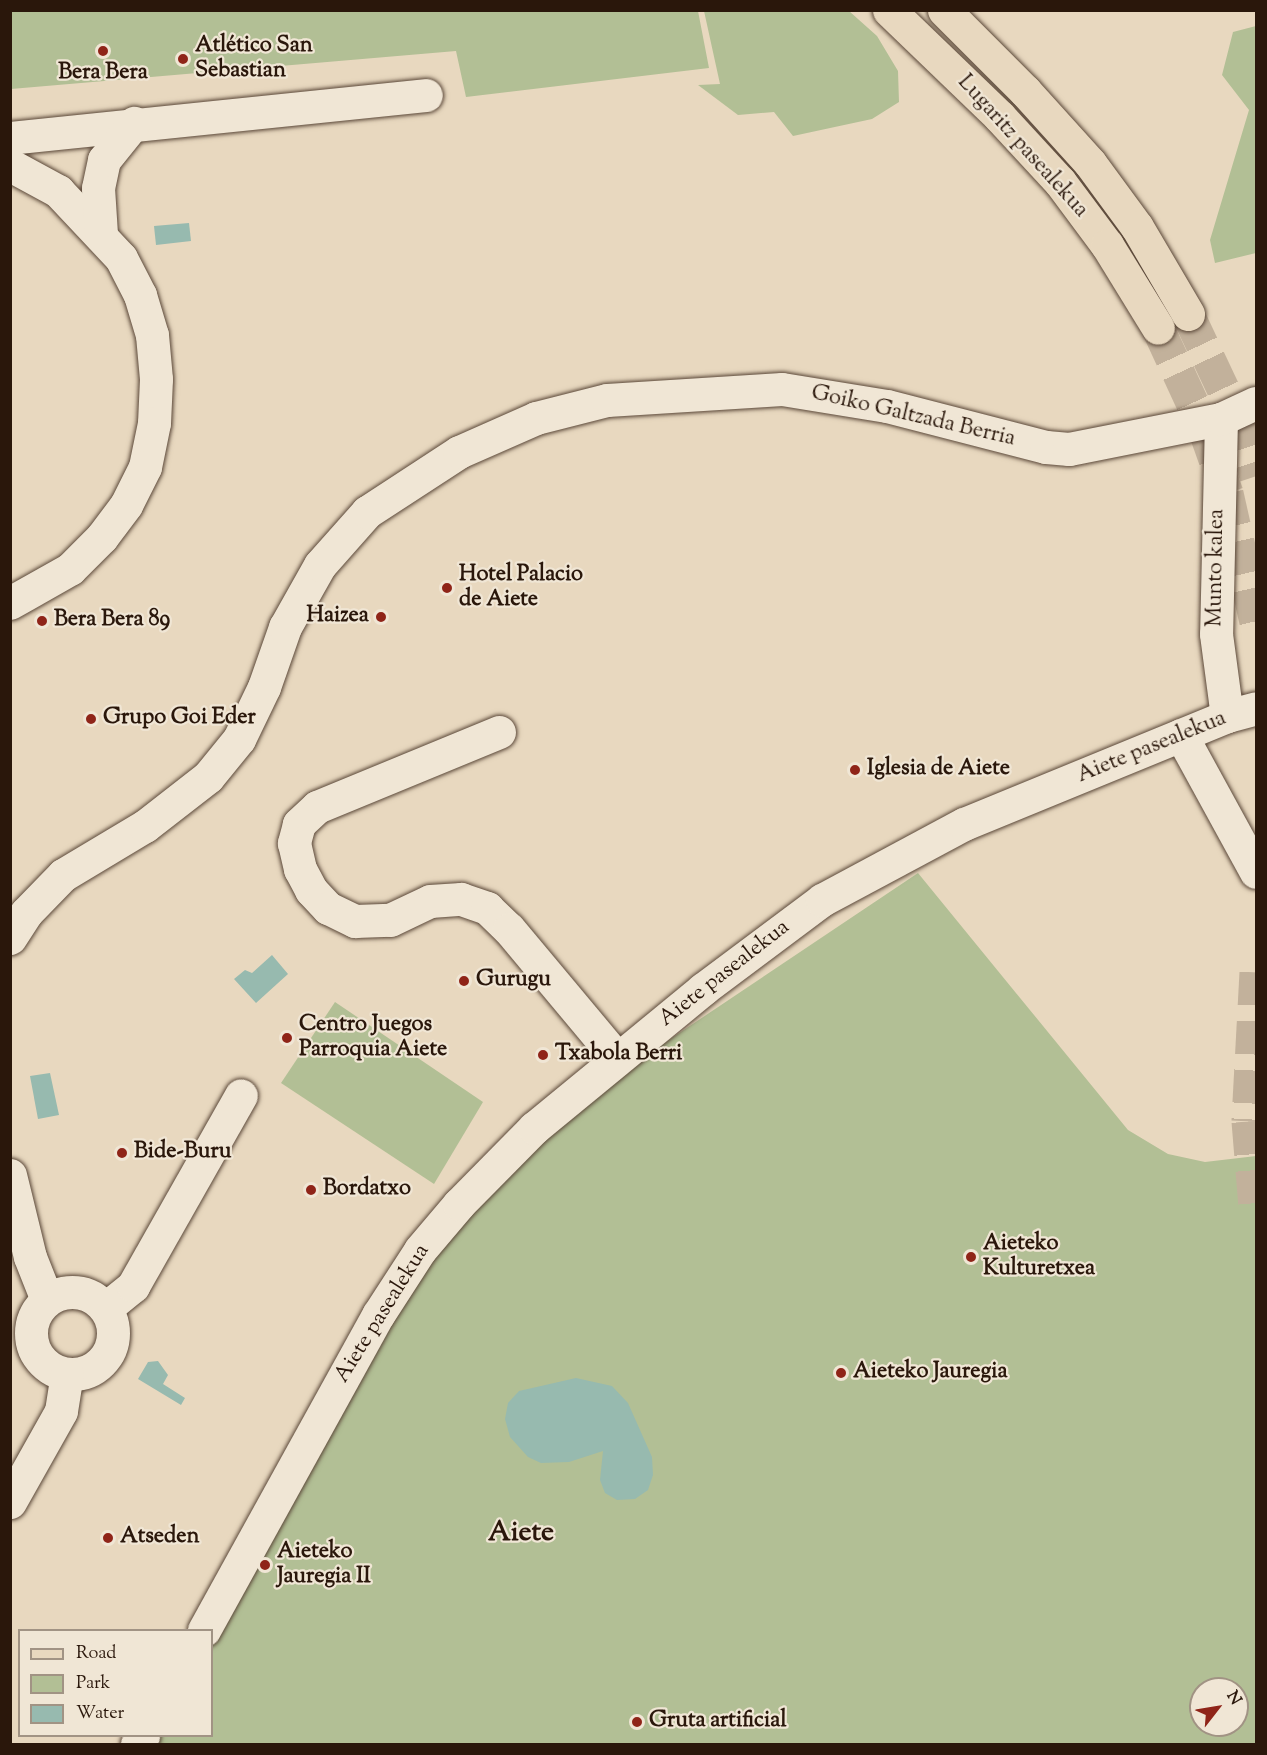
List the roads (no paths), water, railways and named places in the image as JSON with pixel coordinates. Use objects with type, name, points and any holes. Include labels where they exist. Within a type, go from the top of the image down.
[{"type":"main road","name":"Lugaritz pasealekua","points":[[889,10],[999,116],[1060,182],[1107,245],[1158,328]]},
{"type":"main road","name":"Lugaritz pasealekua","points":[[944,10],[1025,91],[1089,163],[1137,227],[1188,314]]},
{"type":"street","points":[[10,138],[134,123],[426,95]]},
{"type":"street","points":[[101,234],[98,188],[104,160],[134,123]]},
{"type":"street","points":[[10,165],[58,191],[101,234],[121,258],[140,295],[152,335],[154,423],[145,467],[126,505],[102,537],[70,569],[10,603]]},
{"type":"street","name":"Goiko Galtzada Berria","points":[[10,938],[26,913],[63,875],[145,826],[208,777],[239,739],[264,687],[285,627],[320,565],[367,512],[459,452],[517,427],[607,400],[740,388],[782,389],[887,406],[1046,447],[1069,449],[1221,419],[1257,403]]},
{"type":"street","name":"Munto kalea","points":[[1221,419],[1216,634],[1242,712]]},
{"type":"street","name":"Aiete pasealekua","points":[[205,1629],[334,1391],[420,1250],[459,1204],[534,1128],[767,938],[860,878],[964,824],[1242,712]]},
{"type":"street","points":[[499,732],[317,807],[299,824],[294,843],[300,869],[311,890],[328,908],[355,921],[390,920],[430,901],[461,899],[487,908],[509,929],[617,1058]]},
{"type":"street","points":[[1181,735],[1257,872]]},
{"type":"street","points":[[106,1308],[133,1286],[241,1095]]},
{"type":"street","points":[[10,1175],[30,1257],[47,1300]]},
{"type":"street","points":[[78,1292],[89,1295],[106,1308],[113,1327],[111,1348],[93,1369],[67,1374],[53,1370],[34,1350],[32,1322],[47,1300],[78,1292]]},
{"type":"street","points":[[10,1502],[61,1411],[67,1374]]},
{"type":"water","points":[[189,223],[191,241],[156,245],[154,226]]},
{"type":"water","points":[[272,955],[288,974],[256,1003],[234,979],[245,970],[252,973]]},
{"type":"water","points":[[50,1073],[59,1115],[38,1119],[30,1076]]},
{"type":"water","points":[[158,1361],[168,1375],[163,1384],[185,1398],[181,1405],[138,1379],[148,1362]]},
{"type":"water","points":[[576,1378],[612,1386],[628,1403],[652,1457],[653,1475],[648,1490],[635,1499],[617,1500],[605,1493],[600,1480],[603,1451],[569,1462],[541,1463],[528,1457],[510,1437],[505,1419],[508,1403],[519,1391]]},
{"type":"tunnel","points":[[1188,314],[1236,416],[1256,476]]},
{"type":"tunnel","points":[[1158,328],[1204,428],[1227,493],[1256,622]]},
{"type":"tunnel","points":[[1256,972],[1248,1121],[1256,1218]]},
{"type":"place","name":"Bera Bera","points":[[103,51]]},
{"type":"place","name":"Atlético San Sebastian","points":[[183,59]]},
{"type":"place","name":"Hotel Palacio de Aiete","points":[[447,588]]},
{"type":"place","name":"Haizea","points":[[381,617]]},
{"type":"place","name":"Bera Bera 89","points":[[42,621]]},
{"type":"place","name":"Grupo Goi Eder","points":[[91,719]]},
{"type":"place","name":"Iglesia de Aiete","points":[[855,770]]},
{"type":"place","name":"Gurugu","points":[[464,981]]},
{"type":"place","name":"Centro Juegos Parroquia Aiete","points":[[287,1038]]},
{"type":"place","name":"Txabola Berri","points":[[543,1055]]},
{"type":"place","name":"Bide-Buru","points":[[122,1153]]},
{"type":"place","name":"Bordatxo","points":[[311,1190]]},
{"type":"place","name":"Aieteko Kulturetxea","points":[[971,1257]]},
{"type":"place","name":"Aieteko Jauregia","points":[[841,1373]]},
{"type":"place","name":"Atseden","points":[[108,1538]]},
{"type":"place","name":"Aieteko Jauregia II","points":[[265,1565]]},
{"type":"place","name":"Gruta artificial","points":[[637,1722]]},
{"type":"district","name":"Aiete","points":[[521,1533]]}]
